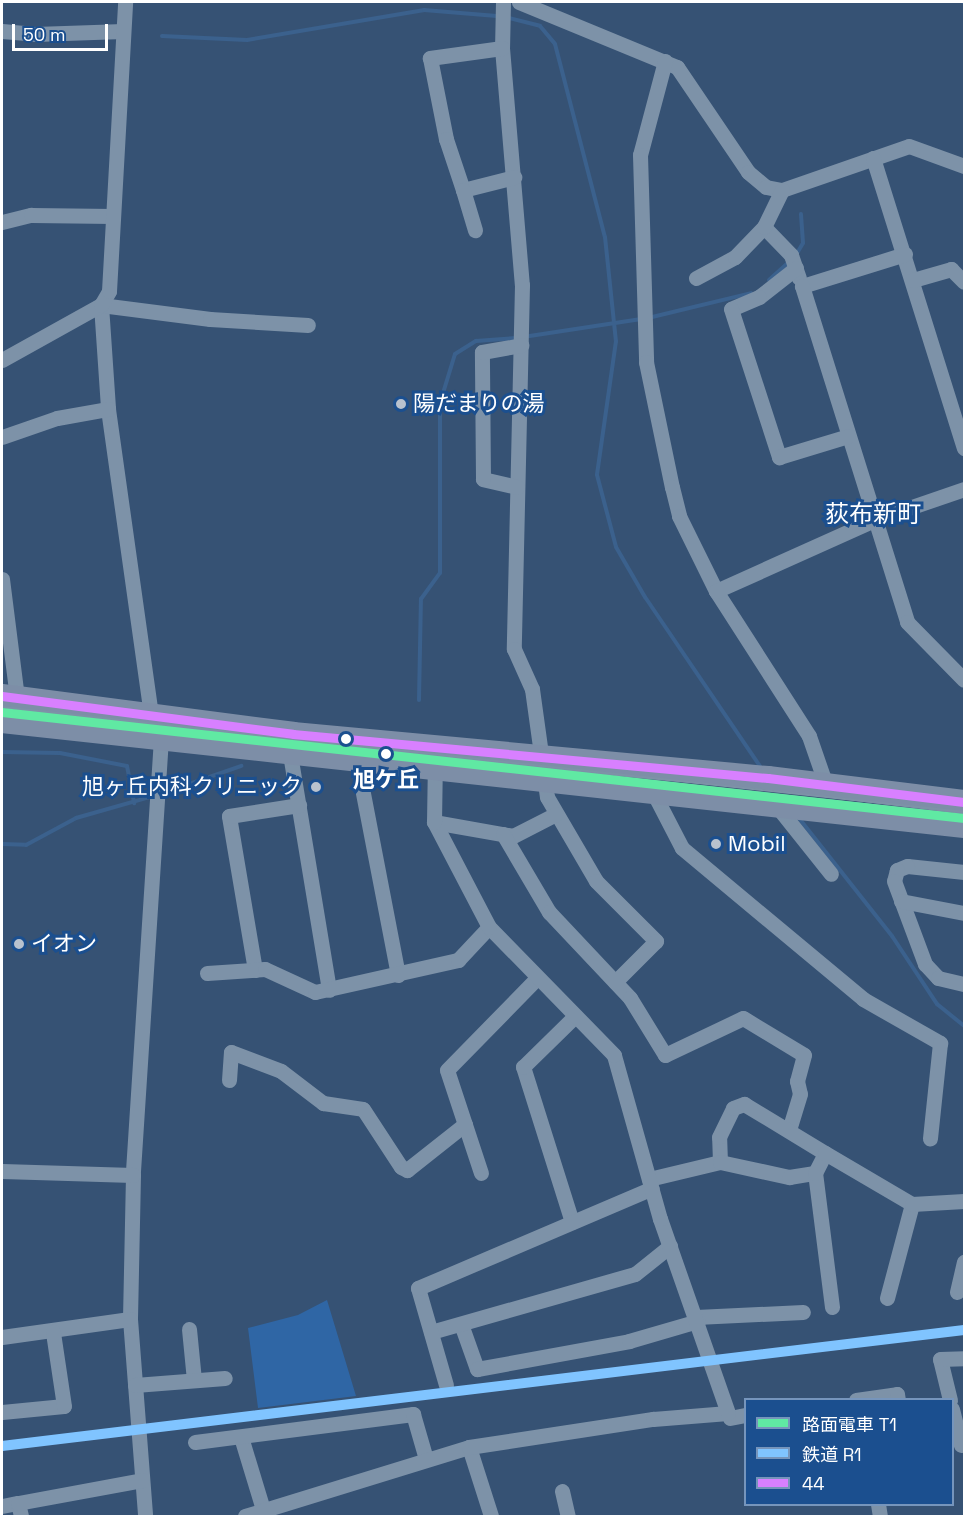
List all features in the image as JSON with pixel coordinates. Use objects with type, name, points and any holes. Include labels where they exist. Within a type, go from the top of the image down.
[{"type":"main road","points":[[9,697],[151,714],[436,756],[542,769],[826,785],[964,802]]},
{"type":"main road","points":[[2,721],[357,762],[436,756]]},
{"type":"main road","points":[[542,769],[653,792],[964,826]]},
{"type":"street","points":[[2,360],[101,305],[109,291],[125,2]]},
{"type":"street","points":[[503,2],[502,48],[522,285],[514,649],[532,689],[542,769],[556,814],[596,881],[656,941],[615,982]]},
{"type":"street","points":[[519,2],[677,67],[748,172],[766,187],[782,190],[909,146],[964,165]]},
{"type":"street","points":[[2,32],[35,34],[123,31]]},
{"type":"street","points":[[475,230],[446,139],[430,58],[502,48]]},
{"type":"street","points":[[665,61],[640,155],[646,362],[679,516],[716,591],[808,736],[826,785]]},
{"type":"street","points":[[873,158],[964,442]]},
{"type":"street","points":[[463,190],[514,177]]},
{"type":"street","points":[[696,278],[735,257],[764,227],[782,190]]},
{"type":"street","points":[[2,222],[31,215],[113,216]]},
{"type":"street","points":[[764,227],[791,255],[796,268],[907,622],[964,680]]},
{"type":"street","points":[[802,286],[904,254]]},
{"type":"street","points":[[796,268],[759,297],[731,309],[779,457],[848,436]]},
{"type":"street","points":[[913,280],[951,268],[964,282]]},
{"type":"street","points":[[101,305],[210,319],[308,325]]},
{"type":"street","points":[[101,305],[108,409],[151,714],[161,738],[133,1175],[130,1319],[145,1516]]},
{"type":"street","points":[[517,487],[483,479],[482,352],[521,345]]},
{"type":"street","points":[[2,437],[57,418],[108,409]]},
{"type":"street","points":[[716,591],[874,520],[964,489]]},
{"type":"street","points":[[2,579],[9,697]]},
{"type":"street","points":[[290,754],[329,990]]},
{"type":"street","points":[[245,1516],[264,1514],[426,1459],[469,1447],[653,1419],[728,1413],[650,1184],[614,1055],[489,927],[434,822],[436,756]]},
{"type":"street","points":[[357,762],[398,975]]},
{"type":"street","points":[[653,792],[682,848],[863,999],[940,1043],[930,1138]]},
{"type":"street","points":[[255,970],[229,816],[299,805]]},
{"type":"street","points":[[776,806],[831,874]]},
{"type":"street","points":[[434,822],[513,836],[556,814]]},
{"type":"street","points":[[503,834],[549,912],[630,998],[665,1055],[743,1018],[804,1055],[797,1081],[800,1094],[789,1130]]},
{"type":"street","points":[[964,872],[907,866],[897,870],[894,881],[925,964],[938,978],[964,984]]},
{"type":"street","points":[[901,901],[964,913]]},
{"type":"street","points":[[207,973],[265,969],[315,992],[329,990],[458,960],[489,927]]},
{"type":"street","points":[[481,1173],[447,1070],[537,978]]},
{"type":"street","points":[[572,1222],[524,1067],[575,1016]]},
{"type":"street","points":[[229,1080],[231,1052],[281,1071],[323,1103],[363,1109],[401,1167],[407,1170],[465,1124]]},
{"type":"street","points":[[720,1162],[719,1137],[733,1108],[744,1104],[912,1204],[964,1201]]},
{"type":"street","points":[[825,1153],[815,1173],[832,1307]]},
{"type":"street","points":[[446,1385],[418,1288],[572,1222],[650,1184],[720,1162],[789,1177],[815,1173]]},
{"type":"street","points":[[2,1171],[133,1175]]},
{"type":"street","points":[[887,1298],[912,1204]]},
{"type":"street","points":[[431,1332],[635,1274],[670,1246]]},
{"type":"street","points":[[957,1292],[964,1262]]},
{"type":"street","points":[[461,1324],[477,1369],[629,1341],[697,1319],[803,1312]]},
{"type":"street","points":[[2,1337],[53,1332],[130,1319]]},
{"type":"street","points":[[189,1329],[194,1380]]},
{"type":"street","points":[[2,1412],[64,1406],[53,1332]]},
{"type":"street","points":[[950,1398],[940,1359],[964,1358]]},
{"type":"street","points":[[135,1385],[225,1378]]},
{"type":"street","points":[[870,1398],[897,1394],[898,1398]]},
{"type":"street","points":[[195,1442],[413,1414],[426,1459]]},
{"type":"street","points":[[954,1420],[959,1446]]},
{"type":"street","points":[[240,1437],[264,1514]]},
{"type":"street","points":[[469,1447],[491,1516]]},
{"type":"street","points":[[2,1506],[19,1510],[142,1480]]},
{"type":"street","points":[[562,1491],[568,1516]]},
{"type":"shaded area","points":[[327,1300],[356,1396],[258,1408],[248,1328],[298,1315]]},
{"type":"waterway","points":[[162,36],[247,40],[424,10],[497,16]]},
{"type":"waterway","points":[[505,17],[540,26],[555,44],[605,237],[616,341],[597,475],[616,547],[645,597],[761,768]]},
{"type":"waterway","points":[[796,255],[803,243],[801,214]]},
{"type":"waterway","points":[[769,280],[788,263]]},
{"type":"waterway","points":[[648,318],[751,293]]},
{"type":"waterway","points":[[523,337],[640,319]]},
{"type":"waterway","points":[[419,700],[421,599],[440,573],[440,403],[455,354],[476,341],[516,338]]},
{"type":"waterway","points":[[2,752],[60,753],[127,766],[134,803]]},
{"type":"waterway","points":[[163,793],[241,766]]},
{"type":"waterway","points":[[2,844],[26,845],[76,818],[153,796]]},
{"type":"waterway","points":[[798,817],[892,936],[937,1004],[964,1026]]},
{"type":"tram line","points":[[2,707],[964,812]]},
{"type":"tram line","name":"T1","points":[[2,712],[964,818]]},
{"type":"rail line","name":"R1","points":[[2,1446],[964,1330]]},
{"type":"transit line","name":"44","points":[[2,696],[293,734],[768,778],[964,802]]},
{"type":"place","name":"陽だまりの湯","points":[[401,404]]},
{"type":"place","name":"旭ケ丘","points":[[386,754]]},
{"type":"place","name":"旭ヶ丘内科クリニック","points":[[316,787]]},
{"type":"place","name":"Mobil","points":[[716,844]]},
{"type":"place","name":"イオン","points":[[19,944]]},
{"type":"district","name":"荻布新町","points":[[873,514]]}]
